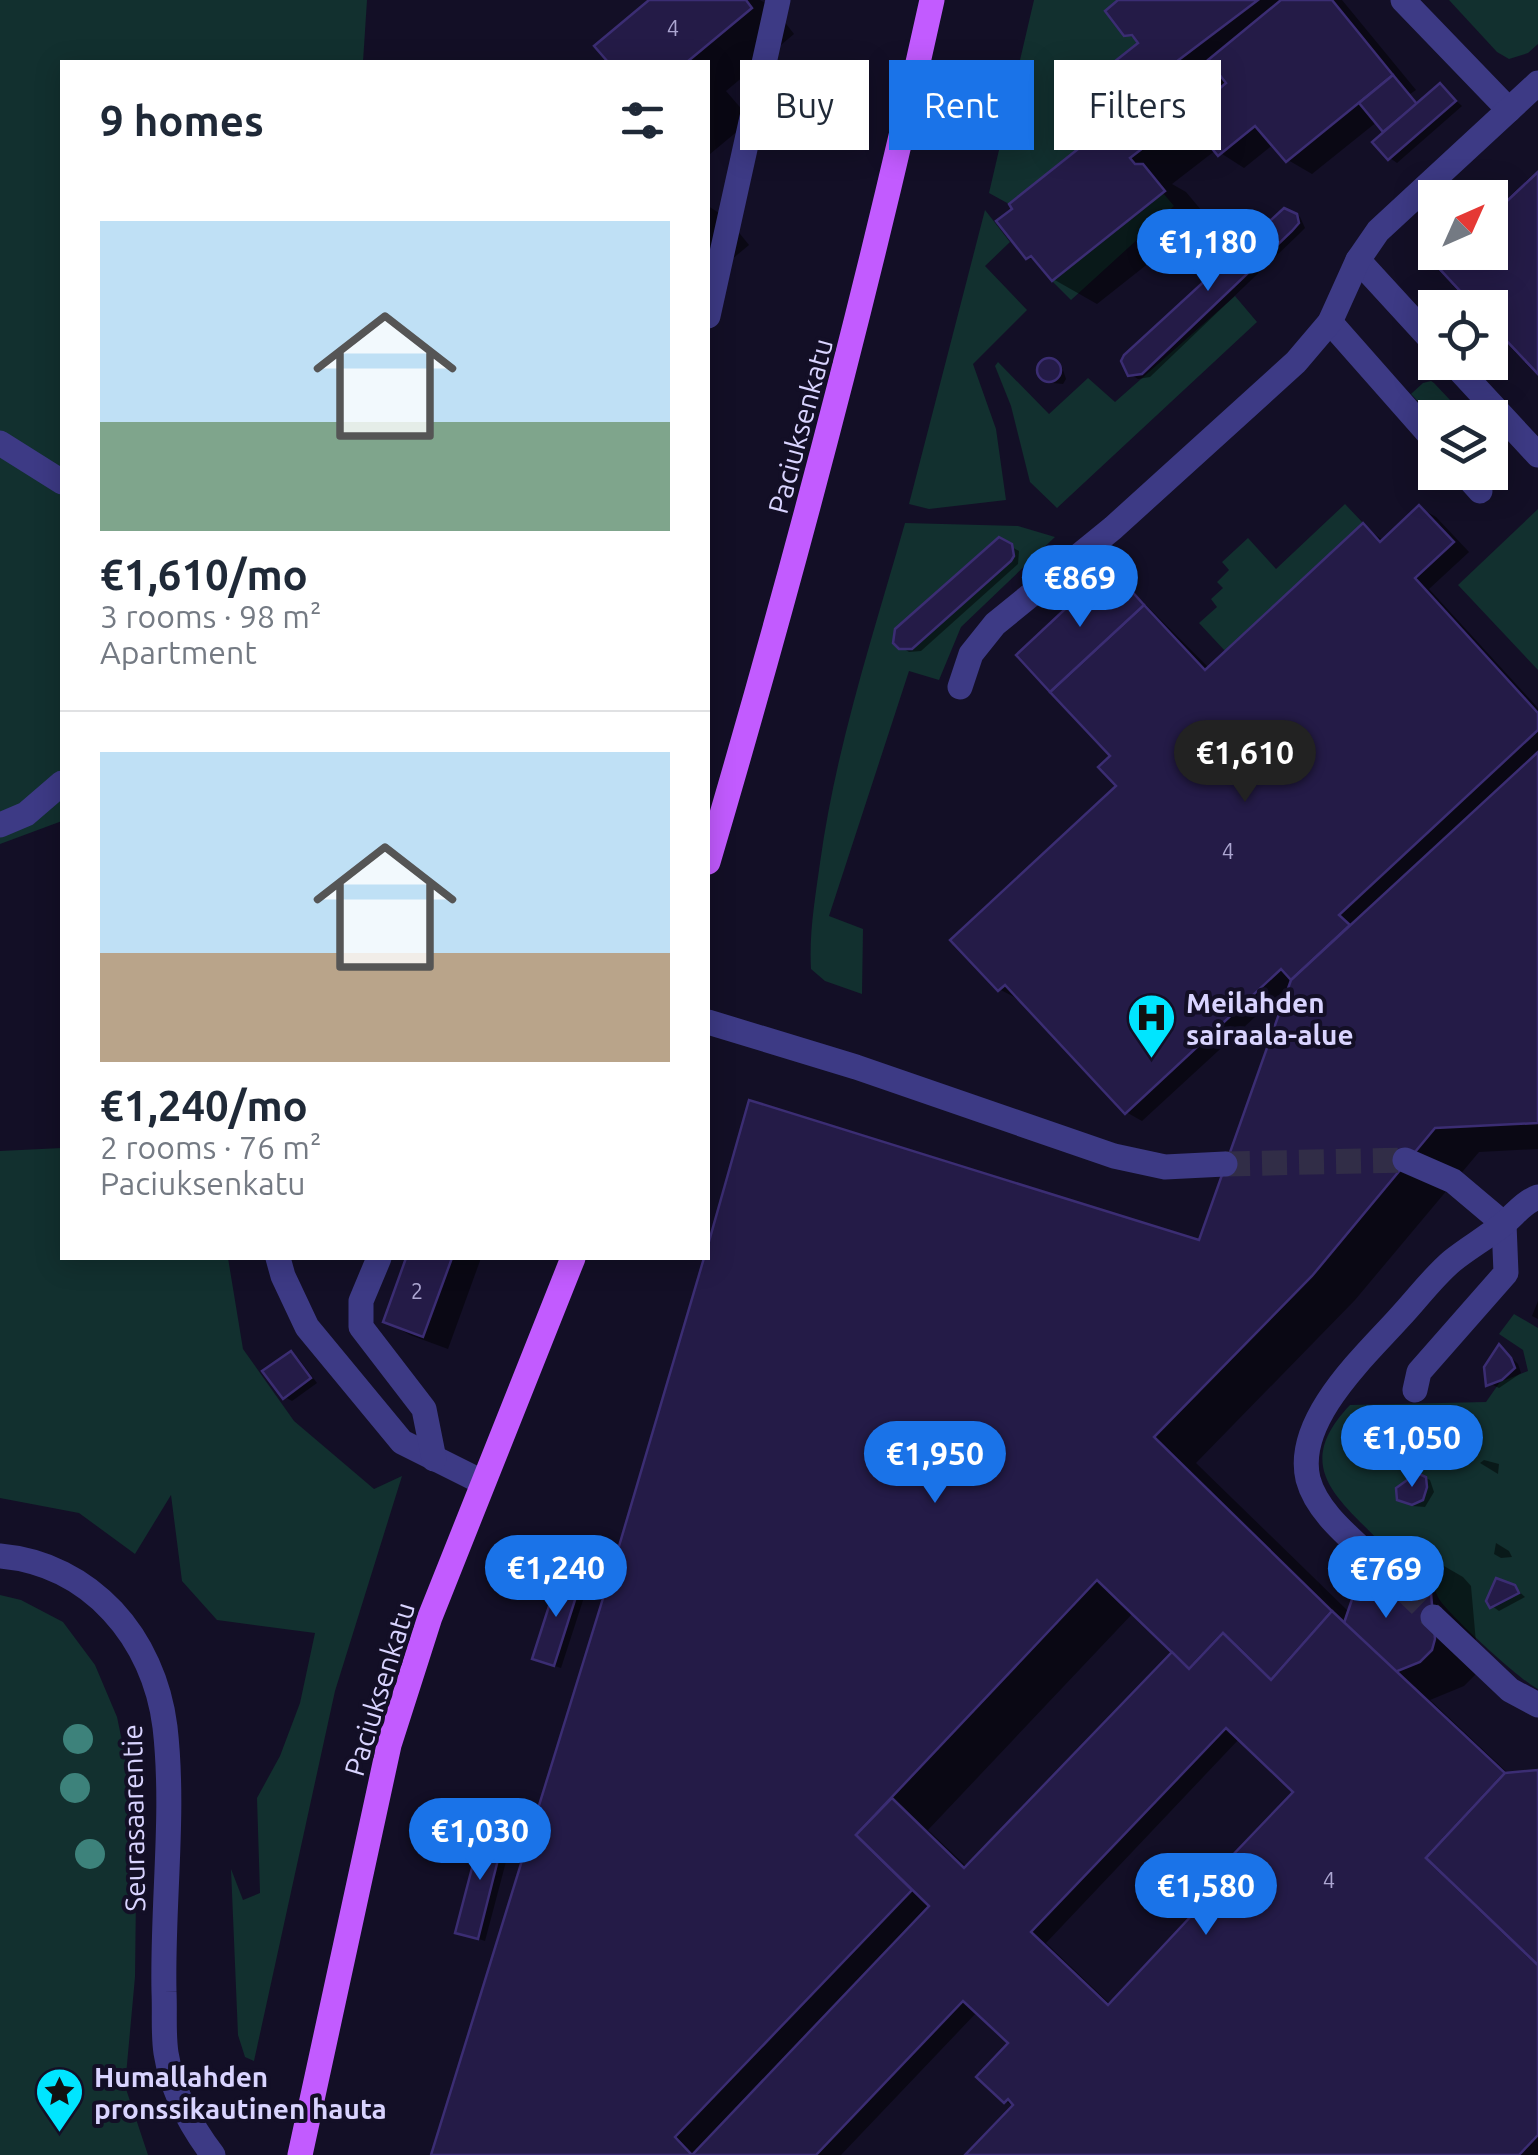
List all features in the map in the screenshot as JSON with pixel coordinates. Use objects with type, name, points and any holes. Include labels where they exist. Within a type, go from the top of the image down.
[{"type":"main road","name":"Paciuksenkatu","points":[[710,855],[769,654],[861,311],[932,0]]},
{"type":"main road","name":"Paciuksenkatu","points":[[300,2155],[389,1745],[430,1617],[572,1260]]},
{"type":"street","points":[[710,307],[778,0]]},
{"type":"street","points":[[1403,0],[1510,110]]},
{"type":"street","points":[[960,686],[970,654],[995,624],[1127,515],[1296,362],[1330,322],[1358,260],[1378,231],[1538,82]]},
{"type":"street","points":[[1358,260],[1418,325]]},
{"type":"street","points":[[1330,322],[1418,423]]},
{"type":"street","points":[[1469,380],[1538,455]]},
{"type":"street","points":[[0,443],[60,481]]},
{"type":"street","points":[[0,825],[26,814],[60,786]]},
{"type":"street","points":[[710,1023],[856,1067],[1114,1156],[1165,1166],[1224,1164]]},
{"type":"street","points":[[1404,1160],[1453,1181],[1504,1224],[1506,1273],[1419,1372],[1416,1390]]},
{"type":"street","points":[[1376,1562],[1333,1520],[1308,1478],[1308,1451],[1320,1415],[1336,1387],[1449,1264],[1504,1224],[1526,1201],[1538,1197]]},
{"type":"street","points":[[279,1260],[308,1327],[402,1442],[482,1482]]},
{"type":"street","points":[[378,1260],[360,1301],[361,1327],[424,1409],[434,1460]]},
{"type":"street","name":"Seurasaarentie","points":[[0,1556],[22,1558],[63,1572],[95,1592],[129,1630],[151,1672],[164,1723],[168,1774],[163,1960],[166,2051],[175,2089],[192,2126],[213,2155]]},
{"type":"street","points":[[1433,1617],[1510,1690],[1538,1706]]},
{"type":"green space","points":[[0,0],[367,0],[363,60],[60,60],[60,822],[0,844]]},
{"type":"green space","points":[[1034,0],[1118,0],[1105,12],[1124,36],[1132,35],[1138,43],[1117,60],[1054,60],[1054,150],[1077,150],[1009,204],[989,193],[999,150],[1034,150],[1034,60],[1020,60]]},
{"type":"green space","points":[[1449,0],[1538,0],[1538,44],[1528,53],[1509,59],[1497,52]]},
{"type":"green space","points":[[1163,193],[1174,206],[1071,300],[1052,281]]},
{"type":"green space","points":[[985,210],[1010,242],[985,266],[1027,310],[973,364],[996,429],[1006,500],[929,509],[909,504]]},
{"type":"green space","points":[[1235,296],[1257,322],[1057,508],[1030,482],[1011,406],[995,366],[998,362],[1049,414],[1088,378],[1115,402]]},
{"type":"green space","points":[[1431,381],[1450,400],[1418,401],[1411,394]]},
{"type":"green space","points":[[1345,504],[1363,523],[1226,652],[1199,623],[1217,607],[1211,599],[1223,588],[1217,582],[1229,570],[1222,562],[1248,538],[1276,569]]},
{"type":"green space","points":[[1538,509],[1538,670],[1458,585]]},
{"type":"green space","points":[[905,523],[1018,526],[1055,537],[961,627],[939,680],[909,671],[829,916],[863,929],[862,994],[825,981],[811,969],[812,929],[836,776],[856,691]]},
{"type":"green space","points":[[60,1148],[60,1260],[228,1260],[243,1349],[294,1421],[374,1489],[402,1476],[335,1691],[254,2061],[245,2057],[238,2035],[231,1869],[243,1900],[260,1893],[257,1798],[280,1756],[300,1703],[315,1633],[217,1620],[182,1581],[171,1495],[135,1554],[79,1513],[0,1498],[0,1151]]},
{"type":"green space","points":[[1514,1314],[1538,1328],[1538,1689],[1445,1607],[1419,1549],[1384,1546],[1351,1512],[1337,1497],[1323,1464],[1324,1446],[1350,1405],[1486,1402],[1500,1382],[1528,1371],[1523,1350],[1499,1334]]},
{"type":"green space","points":[[0,1595],[21,1600],[63,1622],[95,1665],[117,1717],[137,1813],[135,1977],[125,2086],[148,2155],[0,2155]]},
{"type":"building","points":[[649,0],[746,0],[752,8],[689,60],[606,60],[594,46]]},
{"type":"building","points":[[1118,0],[1258,0],[1179,60],[1117,60],[1138,43],[1132,35],[1124,36],[1105,11]]},
{"type":"building","points":[[1281,0],[1332,0],[1393,75],[1286,162],[1255,126],[1218,156],[1213,150],[1221,150],[1221,87],[1226,83],[1221,77],[1221,60],[1208,60]]},
{"type":"building","points":[[1393,75],[1417,104],[1383,132],[1359,103]]},
{"type":"building","points":[[1440,83],[1456,101],[1388,160],[1372,142]]},
{"type":"building","points":[[1077,150],[1140,150],[1130,158],[1135,164],[1143,164],[1165,191],[1052,281],[1031,256],[1026,259],[996,221],[1012,209],[1009,204]]},
{"type":"building","points":[[1538,172],[1538,374],[1508,342],[1508,290],[1459,290],[1441,270],[1508,270],[1508,200]]},
{"type":"building","points":[[1538,172],[1538,374],[1508,342],[1508,290],[1459,290],[1441,270],[1508,270],[1508,200]]},
{"type":"building","points":[[1284,208],[1297,214],[1299,223],[1292,231],[1142,374],[1128,376],[1121,361],[1124,355]]},
{"type":"building","points":[[1049,358],[1061,370],[1049,382],[1037,370]]},
{"type":"building","points":[[1419,505],[1454,542],[1415,578],[1538,713],[1538,730],[1339,915],[1350,925],[1291,980],[1281,969],[1125,1114],[1005,985],[998,991],[950,940],[1116,786],[1098,767],[1110,756],[1050,692],[1144,605],[1205,670],[1363,523],[1380,542]]},
{"type":"building","points":[[999,537],[1012,544],[1011,561],[912,649],[899,649],[893,643],[895,629]]},
{"type":"building","points":[[1110,567],[1144,605],[1050,692],[1016,655]]},
{"type":"building","points":[[1538,752],[1538,1123],[1435,1128],[1312,1276],[1154,1437],[1332,1611],[1271,1680],[1223,1633],[1189,1669],[1097,1580],[856,1835],[912,1890],[675,2137],[692,2155],[431,2155],[703,1260],[710,1260],[710,1238],[749,1100],[1199,1240],[1291,980]]},
{"type":"building","points":[[405,1260],[451,1260],[423,1337],[383,1322]]},
{"type":"building","points":[[1499,1344],[1515,1368],[1502,1380],[1486,1386],[1484,1367]]},
{"type":"building","points":[[291,1351],[311,1378],[283,1399],[262,1371]]},
{"type":"building","points":[[1417,1473],[1426,1477],[1423,1500],[1412,1505],[1397,1500],[1396,1488]]},
{"type":"building","points":[[1406,1547],[1419,1549],[1428,1559],[1435,1639],[1432,1650],[1420,1662],[1340,1691],[1330,1677],[1329,1667],[1362,1570]]},
{"type":"building","points":[[559,1575],[581,1581],[554,1666],[532,1659]]},
{"type":"building","points":[[1496,1578],[1515,1585],[1519,1593],[1490,1608],[1486,1601]]},
{"type":"building","points":[[1332,1611],[1505,1773],[1426,1858],[1538,1965],[1538,2135],[1519,2155],[965,2155],[1013,2105],[1008,2099],[1004,2103],[976,2077],[1008,2043],[963,2001],[816,2155],[692,2155],[929,1906],[856,1835],[892,1798],[964,1868],[1172,1652],[1189,1669],[1223,1633],[1271,1680]],"holes":[[[1226,1728],[1293,1792],[1185,1905],[1193,1914],[1108,2005],[1031,1932]]]},
{"type":"building","points":[[1538,1770],[1538,1965],[1426,1858],[1505,1773]]},
{"type":"building","points":[[483,1826],[505,1832],[478,1939],[455,1933]]},
{"type":"tunnel","points":[[1225,1164],[1405,1160]]},
{"type":"tunnel","points":[[1376,1562],[1433,1617]]},
{"type":"place","name":"Meilahden sairaala-alue","points":[[1151,1060]]},
{"type":"place","name":"Humallahden pronssikautinen hauta","points":[[59,2134]]}]
